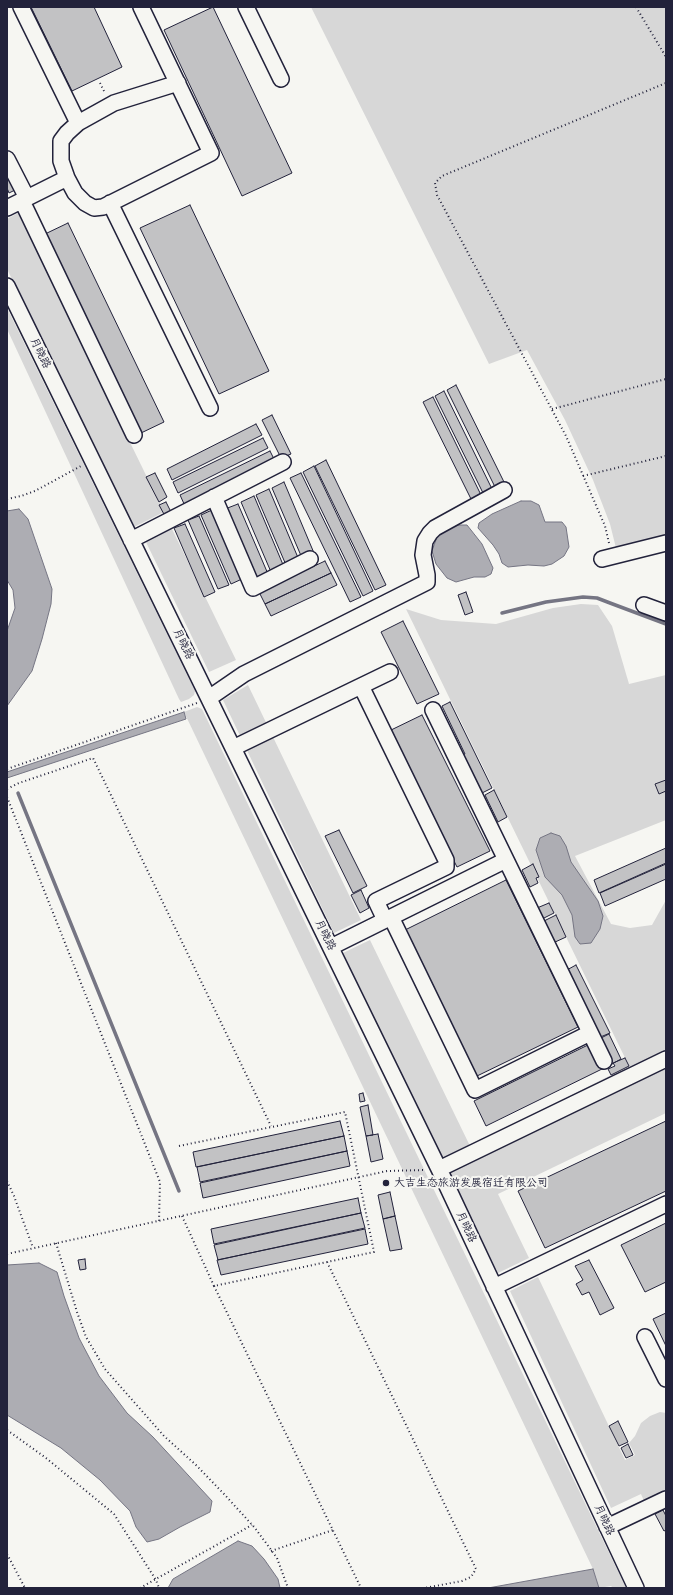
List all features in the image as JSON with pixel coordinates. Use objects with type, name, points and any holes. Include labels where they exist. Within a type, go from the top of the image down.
[{"type":"street","points":[[20,7],[78,123]]},
{"type":"street","points":[[141,7],[178,83],[211,153],[103,207],[94,208],[85,203],[75,193],[60,161],[61,141],[67,133],[78,123],[114,103],[178,83]]},
{"type":"street","points":[[246,7],[281,79]]},
{"type":"street","points":[[7,159],[24,200],[134,435]]},
{"type":"street","points":[[7,208],[67,178]]},
{"type":"street","points":[[110,203],[210,408]]},
{"type":"street","name":"月晓路","points":[[7,286],[439,1169],[636,1588]]},
{"type":"street","points":[[131,540],[283,462]]},
{"type":"street","points":[[209,698],[244,674],[427,582],[423,555],[425,541],[430,533],[435,528],[504,490]]},
{"type":"street","points":[[214,497],[253,588],[310,559]]},
{"type":"street","points":[[606,558],[666,543]]},
{"type":"street","points":[[644,605],[666,613]]},
{"type":"street","points":[[233,748],[390,672]]},
{"type":"street","points":[[361,686],[446,860],[446,867],[376,901],[388,918],[476,1090],[590,1032]]},
{"type":"street","points":[[433,710],[604,1061]]},
{"type":"street","points":[[330,947],[506,860]]},
{"type":"street","points":[[439,1169],[666,1059]]},
{"type":"street","points":[[494,1287],[666,1204]]},
{"type":"street","points":[[645,1337],[666,1379]]},
{"type":"street","points":[[607,1528],[666,1499]]},
{"type":"path","points":[[636,7],[666,58]]},
{"type":"path","points":[[606,558],[604,526],[566,436],[437,195],[435,183],[442,176],[666,83]]},
{"type":"path","points":[[552,409],[666,379]]},
{"type":"path","points":[[583,476],[666,456]]},
{"type":"path","points":[[7,499],[22,496],[35,491],[92,460]]},
{"type":"path","points":[[7,769],[209,698]]},
{"type":"path","points":[[7,788],[92,758],[271,1126]]},
{"type":"path","points":[[7,797],[160,1182],[159,1221]]},
{"type":"path","points":[[179,1146],[345,1112],[374,1252],[214,1286]]},
{"type":"path","points":[[7,1254],[387,1171],[439,1169]]},
{"type":"path","points":[[7,1181],[34,1248]]},
{"type":"path","points":[[182,1216],[214,1286],[361,1588]]},
{"type":"path","points":[[56,1243],[86,1337],[105,1369],[164,1436],[196,1465],[252,1525],[276,1558],[288,1588]]},
{"type":"path","points":[[327,1262],[476,1569],[471,1577],[462,1581],[425,1588]]},
{"type":"path","points":[[7,1430],[46,1458],[114,1514],[156,1580],[159,1588]]},
{"type":"path","points":[[140,1588],[252,1525]]},
{"type":"path","points":[[271,1551],[333,1530]]},
{"type":"path","points":[[7,1554],[25,1588]]},
{"type":"shaded area","points":[[311,7],[666,7],[666,540],[617,552],[610,524],[593,480],[565,420],[527,350],[489,364]]},
{"type":"shaded area","points":[[18,213],[164,512],[134,527],[7,269],[7,219]]},
{"type":"shaded area","points":[[7,308],[195,691],[194,695],[189,699],[181,702],[179,699],[7,329]]},
{"type":"shaded area","points":[[521,501],[531,501],[539,505],[545,522],[562,522],[566,527],[569,547],[564,556],[552,564],[544,566],[528,565],[508,567],[502,563],[499,554],[493,545],[478,528],[479,523],[492,514]]},
{"type":"shaded area","points":[[19,509],[28,519],[52,589],[51,604],[32,671],[7,706],[7,631],[15,608],[13,590],[7,580],[7,511]]},
{"type":"shaded area","points":[[458,525],[467,525],[482,544],[493,568],[491,574],[485,577],[474,577],[456,582],[447,578],[436,564],[432,551],[438,534]]},
{"type":"shaded area","points":[[171,527],[236,660],[209,672],[145,540]]},
{"type":"shaded area","points":[[581,604],[598,605],[612,626],[629,684],[666,675],[666,820],[575,856],[611,924],[630,928],[652,925],[666,900],[666,1113],[498,1194],[529,1258],[498,1273],[343,953],[370,940],[470,1146],[629,1066],[406,609],[441,620],[496,624],[553,608]]},
{"type":"shaded area","points":[[248,685],[361,920],[334,933],[223,700]]},
{"type":"shaded area","points":[[197,707],[202,709],[626,1588],[613,1588],[611,1586],[599,1588],[593,1569],[184,712]]},
{"type":"shaded area","points":[[184,712],[186,719],[7,778],[7,772]]},
{"type":"shaded area","points":[[551,833],[560,836],[566,846],[571,862],[598,901],[603,916],[600,929],[591,943],[580,944],[575,937],[572,915],[562,895],[545,877],[536,850],[540,838]]},
{"type":"shaded area","points":[[39,1263],[57,1272],[79,1338],[99,1376],[127,1413],[153,1437],[212,1501],[210,1512],[159,1539],[147,1542],[136,1527],[130,1511],[100,1480],[61,1448],[7,1415],[7,1265]]},
{"type":"shaded area","points":[[538,1277],[625,1460],[635,1455],[629,1443],[635,1436],[641,1423],[650,1416],[660,1412],[666,1413],[666,1491],[644,1501],[641,1494],[611,1508],[510,1291]]},
{"type":"shaded area","points":[[238,1541],[252,1546],[264,1559],[278,1579],[280,1588],[168,1588],[173,1579]]},
{"type":"shaded area","points":[[593,1569],[599,1588],[488,1588]]},
{"type":"building","points":[[31,7],[94,7],[122,67],[72,91]]},
{"type":"building","points":[[213,7],[292,173],[242,196],[164,30]]},
{"type":"building","points":[[7,175],[17,189],[9,193],[7,188]]},
{"type":"building","points":[[190,205],[269,371],[219,394],[140,228]]},
{"type":"building","points":[[68,223],[164,422],[141,433],[45,234]]},
{"type":"building","points":[[456,385],[505,484],[496,489],[447,390]]},
{"type":"building","points":[[444,391],[493,491],[484,495],[435,396]]},
{"type":"building","points":[[433,397],[482,497],[472,501],[423,402]]},
{"type":"building","points":[[272,415],[291,454],[281,458],[262,420]]},
{"type":"building","points":[[256,424],[262,435],[172,480],[167,469]]},
{"type":"building","points":[[263,438],[268,448],[178,493],[173,482]]},
{"type":"building","points":[[270,451],[275,461],[185,506],[180,495]]},
{"type":"building","points":[[326,460],[386,585],[375,590],[315,466]]},
{"type":"building","points":[[314,466],[373,591],[363,596],[303,472]]},
{"type":"building","points":[[155,473],[167,497],[159,502],[146,477]]},
{"type":"building","points":[[301,473],[361,597],[350,602],[290,478]]},
{"type":"building","points":[[284,482],[314,553],[302,558],[272,488]]},
{"type":"building","points":[[269,489],[299,560],[286,565],[256,495]]},
{"type":"building","points":[[254,496],[284,567],[271,572],[241,502]]},
{"type":"building","points":[[166,502],[171,512],[165,516],[159,505]]},
{"type":"building","points":[[238,504],[268,574],[255,580],[225,509]]},
{"type":"building","points":[[212,510],[242,579],[231,584],[201,515]]},
{"type":"building","points":[[199,516],[229,585],[218,589],[188,520]]},
{"type":"building","points":[[185,524],[215,592],[204,597],[174,528]]},
{"type":"building","points":[[325,561],[331,573],[265,604],[259,592]]},
{"type":"building","points":[[331,573],[337,585],[271,616],[265,604]]},
{"type":"building","points":[[466,592],[473,612],[465,615],[458,595]]},
{"type":"building","points":[[403,621],[439,694],[417,704],[381,632]]},
{"type":"building","points":[[450,702],[492,788],[478,795],[459,757],[465,754],[442,706]]},
{"type":"building","points":[[422,715],[490,851],[457,867],[389,731]]},
{"type":"building","points":[[666,780],[666,791],[659,794],[655,784]]},
{"type":"building","points":[[494,790],[507,817],[498,822],[485,795]]},
{"type":"building","points":[[339,830],[367,886],[353,893],[325,836]]},
{"type":"building","points":[[666,848],[666,863],[599,893],[594,880]]},
{"type":"building","points":[[533,864],[539,877],[536,878],[538,883],[530,887],[522,870]]},
{"type":"building","points":[[666,864],[666,879],[605,906],[600,893]]},
{"type":"building","points":[[506,880],[578,1027],[477,1076],[405,930]]},
{"type":"building","points":[[361,890],[369,908],[360,913],[351,895]]},
{"type":"building","points":[[549,903],[554,913],[542,919],[537,908]]},
{"type":"building","points":[[556,915],[566,937],[553,943],[542,922]]},
{"type":"building","points":[[576,965],[610,1033],[598,1038],[565,971]]},
{"type":"building","points":[[609,1034],[621,1059],[612,1064],[599,1039]]},
{"type":"building","points":[[590,1044],[602,1069],[486,1126],[474,1101]]},
{"type":"building","points":[[625,1058],[629,1066],[611,1075],[608,1069],[615,1066],[613,1063]]},
{"type":"building","points":[[363,1093],[365,1101],[360,1102],[359,1094]]},
{"type":"building","points":[[368,1105],[373,1135],[366,1136],[360,1107]]},
{"type":"building","points":[[340,1121],[344,1136],[196,1167],[193,1152]]},
{"type":"building","points":[[666,1121],[666,1191],[545,1248],[518,1191]]},
{"type":"building","points":[[378,1134],[383,1159],[371,1162],[366,1136]]},
{"type":"building","points":[[344,1136],[347,1151],[200,1182],[197,1167]]},
{"type":"building","points":[[347,1151],[350,1166],[203,1198],[200,1183]]},
{"type":"building","points":[[390,1192],[395,1216],[383,1219],[378,1195]]},
{"type":"building","points":[[358,1198],[361,1213],[214,1244],[211,1229]]},
{"type":"building","points":[[361,1213],[365,1228],[218,1260],[214,1245]]},
{"type":"building","points":[[395,1216],[402,1249],[390,1251],[383,1219]]},
{"type":"building","points":[[666,1223],[666,1282],[645,1292],[621,1245]]},
{"type":"building","points":[[365,1229],[368,1244],[221,1275],[217,1260]]},
{"type":"building","points":[[85,1259],[86,1269],[80,1270],[78,1260]]},
{"type":"building","points":[[589,1260],[614,1308],[600,1315],[589,1292],[582,1295],[576,1284],[583,1280],[575,1266]]},
{"type":"building","points":[[666,1313],[666,1346],[653,1319]]},
{"type":"building","points":[[618,1421],[628,1442],[619,1446],[609,1426]]},
{"type":"building","points":[[628,1444],[633,1455],[626,1458],[621,1448]]},
{"type":"building","points":[[663,1510],[666,1516],[666,1530],[664,1531],[655,1514]]},
{"type":"waterway","points":[[502,613],[546,602],[583,597],[597,598],[666,624]]},
{"type":"waterway","points":[[18,793],[179,1191]]},
{"type":"place","name":"大吉生态旅游发展宿迁有限公司","points":[[386,1183]]}]
